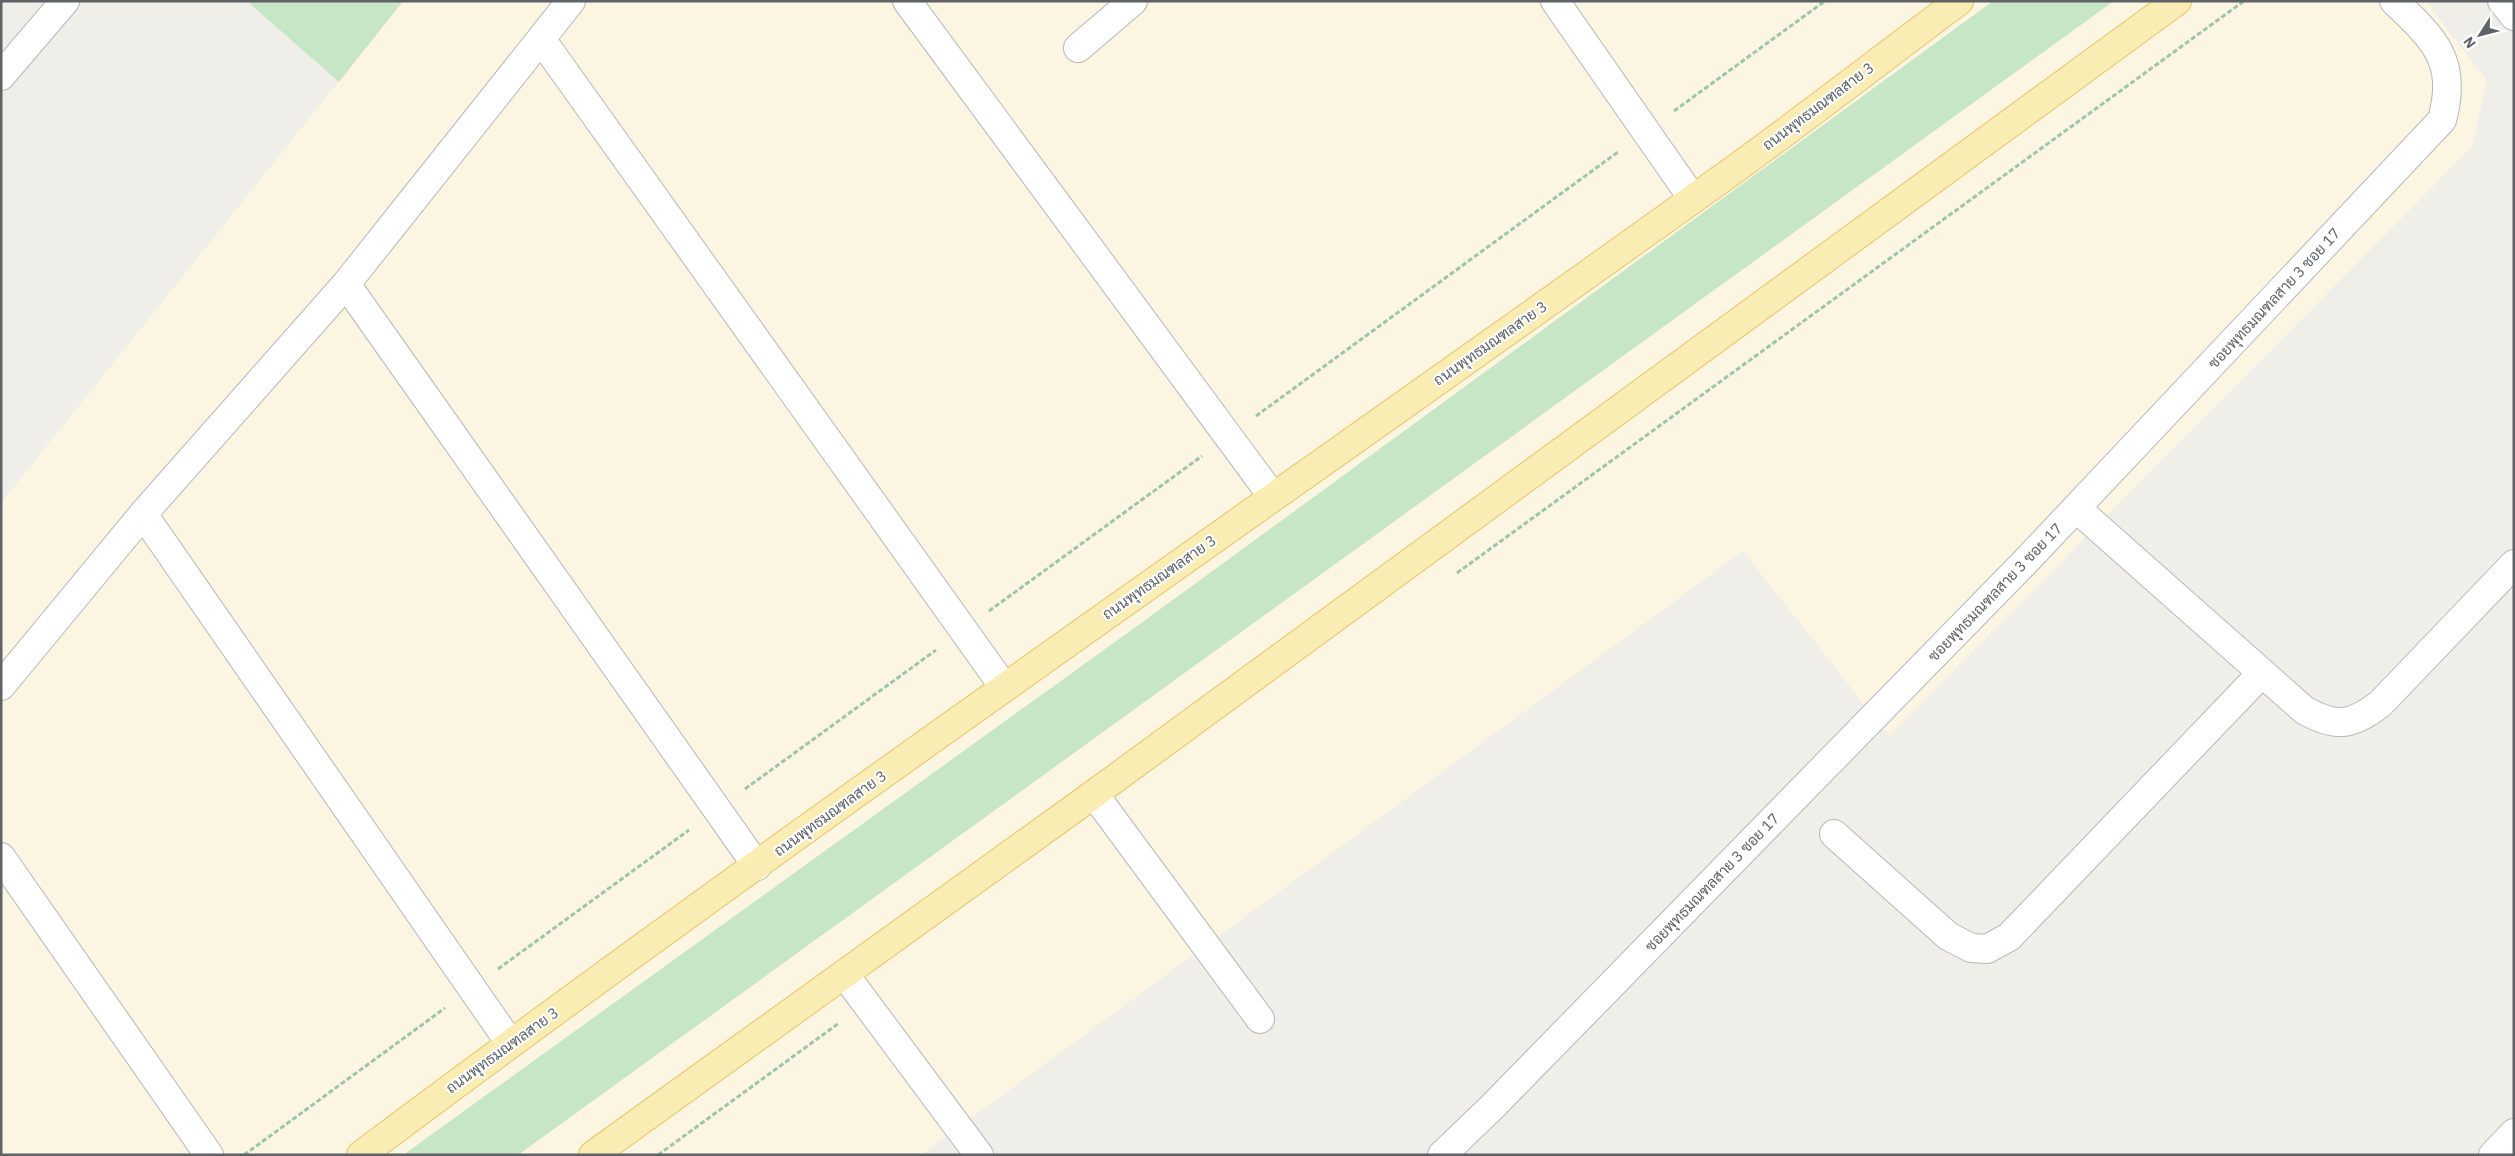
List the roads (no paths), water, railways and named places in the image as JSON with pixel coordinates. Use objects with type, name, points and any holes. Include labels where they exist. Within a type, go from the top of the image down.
[{"type":"main road","name":"ถนนพุทธมณฑลสาย 3","points":[[361,1155],[510,1043],[1004,687],[1693,199],[1960,1]]},
{"type":"main road","points":[[595,1154],[1094,794],[2177,1]]},
{"type":"street","points":[[1,76],[65,1]]},
{"type":"street","points":[[1,686],[143,514],[346,284],[571,1]]},
{"type":"street","points":[[907,1],[1273,497]]},
{"type":"street","points":[[1078,48],[1133,1]]},
{"type":"street","points":[[1555,1],[1693,199]]},
{"type":"street","name":"ซอยพุทธมณฑลสาย 3 ซอย 17","points":[[1442,1155],[1499,1100],[2076,508],[2442,120],[2448,96],[2448,71],[2433,42],[2394,1]]},
{"type":"street","points":[[2502,1],[2514,16]]},
{"type":"street","points":[[541,39],[1004,687]]},
{"type":"street","points":[[346,284],[757,866]]},
{"type":"street","points":[[2076,508],[2304,710],[2320,719],[2342,724],[2363,717],[2380,704],[2514,564]]},
{"type":"street","points":[[143,514],[510,1043]]},
{"type":"street","points":[[1834,834],[1948,936],[1971,948],[1988,949],[2009,937],[2262,673]]},
{"type":"street","points":[[1094,794],[1260,1019]]},
{"type":"street","points":[[1,857],[209,1155]]},
{"type":"street","points":[[845,975],[978,1155]]},
{"type":"street","points":[[2493,1155],[2514,1133]]}]
